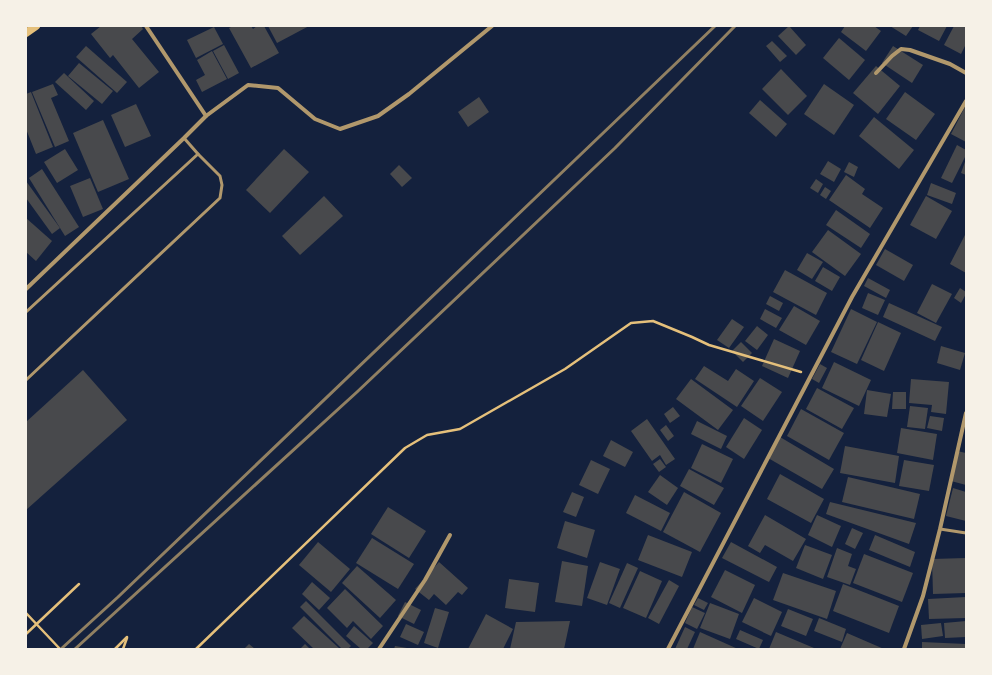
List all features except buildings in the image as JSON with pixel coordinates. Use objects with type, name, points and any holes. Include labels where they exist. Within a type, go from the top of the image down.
[{"type":"main road","points":[[26,33],[36,26]]},
{"type":"street","points":[[146,26],[206,116]]},
{"type":"street","points":[[26,289],[206,116],[248,85],[278,88],[315,119],[340,129],[378,116],[409,94],[492,26]]},
{"type":"street","points":[[876,73],[892,56],[901,50],[910,50],[950,64],[966,73]]},
{"type":"street","points":[[668,649],[852,297],[966,101]]},
{"type":"street","points":[[904,649],[923,596],[940,529],[966,413]]},
{"type":"street","points":[[380,649],[425,580],[450,535]]},
{"type":"lane","points":[[26,380],[220,198],[222,185],[220,176],[184,138]]},
{"type":"lane","points":[[26,312],[198,154]]},
{"type":"lane","points":[[940,529],[966,533]]},
{"type":"path","points":[[196,649],[405,448],[427,435],[460,429],[565,369],[631,323],[653,321],[709,345],[811,375]]},
{"type":"path","points":[[26,634],[79,584]]},
{"type":"path","points":[[26,613],[60,649]]},
{"type":"path","points":[[115,649],[127,637],[123,649]]},
{"type":"railway","points":[[61,649],[118,597],[715,26]]},
{"type":"railway","points":[[75,649],[357,392],[615,148],[735,26]]}]
